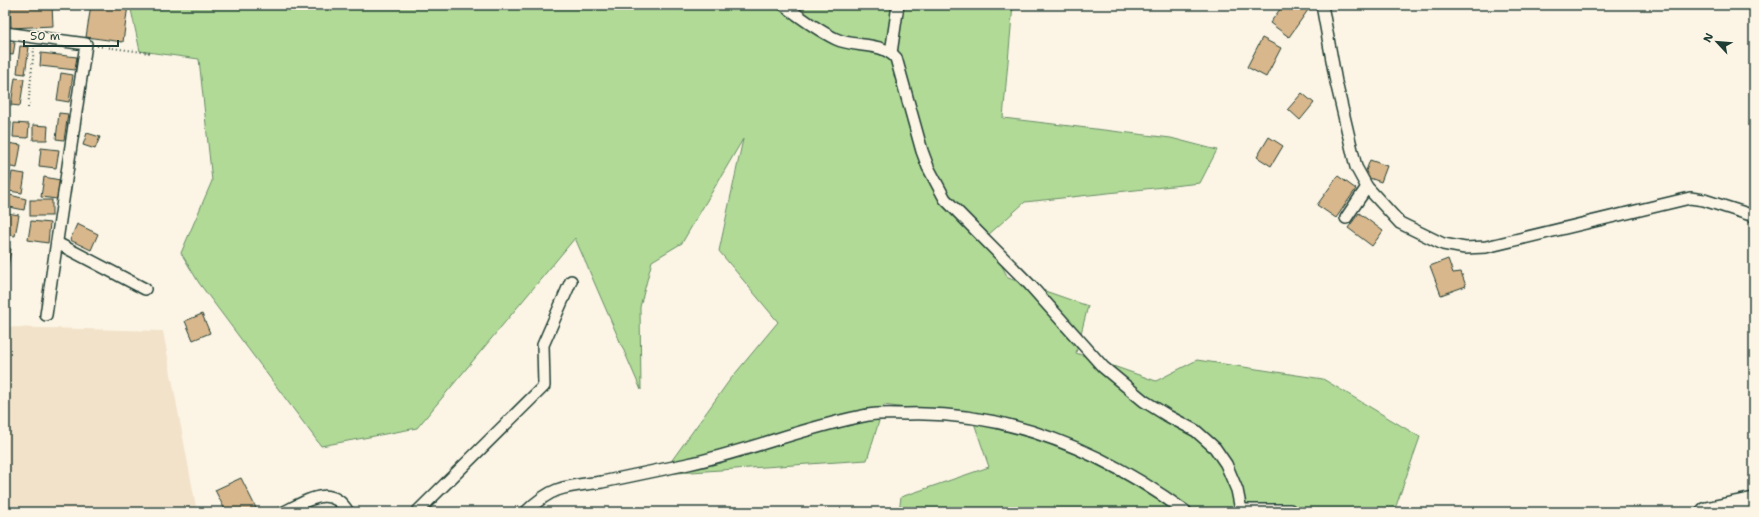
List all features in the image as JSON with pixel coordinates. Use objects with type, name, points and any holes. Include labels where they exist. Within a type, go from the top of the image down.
[{"type":"highway","points":[[1706,512],[1754,502]]},
{"type":"street","points":[[784,5],[811,25],[837,40],[883,49],[891,53],[896,58],[928,167],[945,199],[1030,286],[1104,367],[1144,401],[1196,431],[1214,448],[1226,464],[1237,490],[1240,511],[1290,510],[1290,512]]},
{"type":"street","points":[[891,53],[898,5]]},
{"type":"street","points":[[1322,5],[1336,82],[1356,167],[1367,187],[1400,223],[1443,244],[1465,248],[1486,247],[1690,198],[1704,200],[1754,216]]},
{"type":"street","points":[[5,33],[86,44],[46,315]]},
{"type":"street","points":[[1346,218],[1367,187]]},
{"type":"street","points":[[57,243],[145,289]]},
{"type":"street","points":[[416,512],[544,386],[543,345],[571,281]]},
{"type":"street","points":[[526,512],[535,503],[557,490],[699,462],[840,421],[871,415],[931,413],[983,419],[1020,426],[1069,444],[1107,462],[1186,512]]},
{"type":"street","points":[[284,512],[318,496],[334,497],[344,505],[348,512]]},
{"type":"path","points":[[28,108],[35,37]]},
{"type":"path","points":[[86,44],[150,53]]},
{"type":"shaded area","points":[[5,327],[163,331],[197,512],[5,512]]},
{"type":"green space","points":[[130,5],[1013,5],[1003,118],[1171,138],[1217,150],[1200,183],[1025,202],[987,236],[1008,278],[1088,306],[1076,353],[1156,381],[1197,360],[1323,379],[1420,437],[1395,509],[1396,512],[899,512],[901,497],[989,467],[972,417],[884,405],[867,460],[662,474],[729,381],[778,322],[719,251],[743,139],[682,243],[652,261],[640,307],[641,390],[575,238],[417,428],[321,446],[199,283],[181,253],[212,181],[199,59],[140,51]]},
{"type":"building","points":[[10,5],[52,5],[53,26],[11,28]]},
{"type":"building","points":[[91,5],[128,5],[123,42],[86,37]]},
{"type":"building","points":[[1283,5],[1302,5],[1308,10],[1289,37],[1270,23]]},
{"type":"building","points":[[1262,38],[1281,48],[1266,77],[1247,67]]},
{"type":"building","points":[[5,42],[15,43],[13,55],[5,54]]},
{"type":"building","points":[[20,46],[29,47],[25,74],[17,73]]},
{"type":"building","points":[[41,53],[77,57],[75,70],[40,66]]},
{"type":"building","points":[[61,73],[73,75],[69,102],[57,100]]},
{"type":"building","points":[[15,78],[24,79],[20,106],[11,105]]},
{"type":"building","points":[[1302,93],[1314,103],[1300,120],[1288,109]]},
{"type":"building","points":[[59,113],[68,114],[64,140],[56,139]]},
{"type":"building","points":[[5,122],[11,122],[10,137],[5,136]]},
{"type":"building","points":[[14,123],[29,124],[28,138],[13,137]]},
{"type":"building","points":[[33,125],[48,126],[47,140],[33,140]]},
{"type":"building","points":[[87,133],[100,137],[95,149],[83,145]]},
{"type":"building","points":[[1269,137],[1283,146],[1271,166],[1257,157]]},
{"type":"building","points":[[7,143],[21,145],[17,168],[5,166]]},
{"type":"building","points":[[41,148],[59,150],[56,168],[39,166]]},
{"type":"building","points":[[1370,160],[1387,166],[1381,182],[1364,176]]},
{"type":"building","points":[[12,172],[25,174],[22,193],[9,191]]},
{"type":"building","points":[[1338,176],[1356,189],[1336,218],[1317,205]]},
{"type":"building","points":[[44,177],[60,180],[57,199],[41,197]]},
{"type":"building","points":[[6,194],[26,199],[24,210],[5,206]]},
{"type":"building","points":[[30,200],[52,200],[52,216],[30,216]]},
{"type":"building","points":[[7,213],[19,215],[15,236],[5,234]]},
{"type":"building","points":[[1359,213],[1383,231],[1372,246],[1348,228]]},
{"type":"building","points":[[31,221],[50,223],[48,243],[28,240]]},
{"type":"building","points":[[77,224],[98,234],[91,250],[70,240]]},
{"type":"building","points":[[5,248],[11,249],[5,284]]},
{"type":"building","points":[[1448,259],[1453,273],[1461,272],[1466,286],[1441,295],[1430,266]]},
{"type":"building","points":[[202,314],[210,333],[193,340],[185,321]]},
{"type":"building","points":[[241,478],[258,512],[226,512],[215,490]]}]
